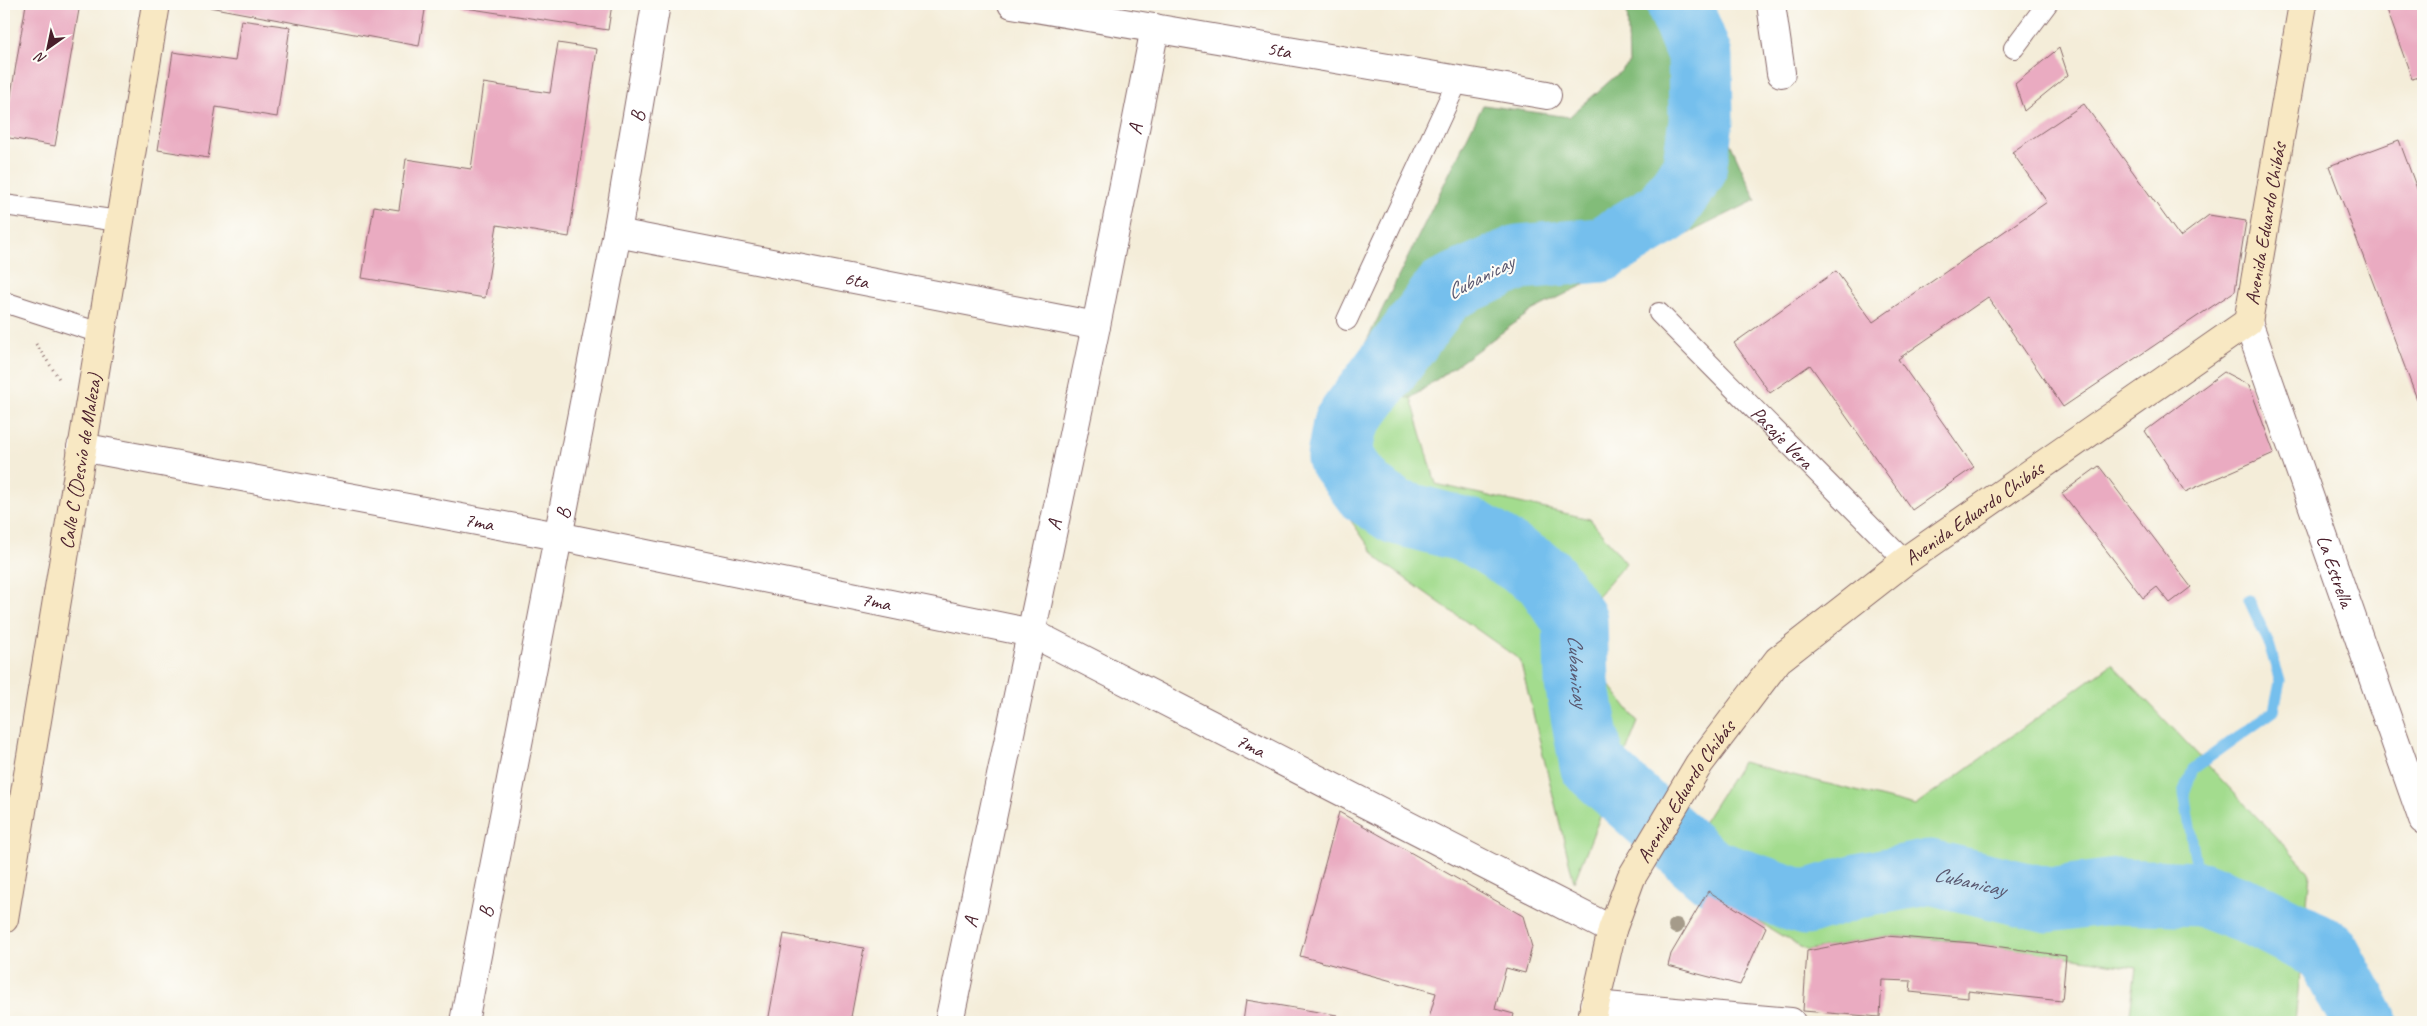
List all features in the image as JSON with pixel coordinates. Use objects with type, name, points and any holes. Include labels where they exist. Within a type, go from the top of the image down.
[{"type":"main road","name":"Calle C (Desvío de Maleza)","points":[[4,919],[156,4]]},
{"type":"main road","name":"Avenida Eduardo Chibás","points":[[1592,1014],[1612,930],[1631,878],[1699,764],[1778,660],[1905,560],[2248,322],[2303,4]]},
{"type":"street","name":"B","points":[[464,1022],[617,233],[656,4]]},
{"type":"street","name":"5ta","points":[[1012,4],[1548,95]]},
{"type":"street","points":[[1771,4],[1781,73]]},
{"type":"street","name":"A","points":[[949,1022],[1096,326],[1155,28]]},
{"type":"street","name":"6ta","points":[[617,233],[1096,326]]},
{"type":"street","name":"La Estrella","points":[[2248,322],[2423,820]]},
{"type":"street","name":"7ma","points":[[81,447],[558,536],[1032,633],[1612,930]]},
{"type":"street","points":[[1592,1014],[1791,1022]]},
{"type":"lane","points":[[2014,48],[2047,4]]},
{"type":"lane","points":[[1347,320],[1458,80]]},
{"type":"lane","points":[[4,205],[119,221]]},
{"type":"lane","points":[[7,303],[100,333]]},
{"type":"lane","name":"Pasaje Vera","points":[[1659,313],[1905,560]]},
{"type":"path","points":[[7,303],[86,418]]},
{"type":"green space","points":[[1627,4],[1705,4],[1716,112],[1756,200],[1533,310],[1411,398],[1342,391],[1483,105],[1569,117],[1629,64]]},
{"type":"green space","points":[[1342,391],[1411,398],[1436,484],[1590,519],[1626,563],[1591,603],[1594,664],[1638,722],[1574,882],[1520,660],[1378,559],[1332,494],[1319,443]]},
{"type":"green space","points":[[2112,664],[2310,873],[2295,1022],[2129,1022],[2136,967],[1973,943],[1886,936],[1807,951],[1673,870],[1742,762],[1915,806]]},
{"type":"building","points":[[26,4],[80,4],[55,146],[4,137]]},
{"type":"building","points":[[193,4],[426,4],[419,46]]},
{"type":"building","points":[[459,4],[612,4],[608,30],[459,7]]},
{"type":"building","points":[[2385,4],[2423,4],[2423,76],[2412,79]]},
{"type":"building","points":[[241,20],[290,27],[277,117],[216,107],[208,158],[158,150],[173,52],[235,61]]},
{"type":"building","points":[[558,43],[597,49],[569,237],[497,225],[485,298],[362,278],[374,206],[399,210],[406,159],[471,169],[483,83],[550,93]]},
{"type":"building","points":[[2059,48],[2068,75],[2024,111],[2015,84]]},
{"type":"building","points":[[2084,104],[2180,237],[2209,215],[2246,221],[2235,291],[2063,407],[1988,297],[1898,359],[1974,467],[1912,510],[1810,365],[1770,393],[1734,343],[1836,271],[1873,322],[2047,202],[2012,152]]},
{"type":"building","points":[[2399,140],[2423,205],[2423,415],[2329,166]]},
{"type":"building","points":[[2224,372],[2249,385],[2274,453],[2185,492],[2145,431]]},
{"type":"building","points":[[2099,466],[2191,587],[2170,603],[2157,587],[2143,598],[2062,493]]},
{"type":"building","points":[[1339,812],[1523,916],[1532,947],[1525,973],[1506,968],[1495,1009],[1514,1014],[1512,1022],[1428,1022],[1436,993],[1300,956]]},
{"type":"building","points":[[1708,891],[1766,927],[1740,985],[1668,966],[1671,954]]},
{"type":"building","points":[[784,934],[864,948],[851,1017],[875,1022],[768,1022]]},
{"type":"building","points":[[1886,936],[1973,943],[2066,956],[2062,1001],[1968,991],[1968,998],[1910,992],[1911,981],[1882,980],[1880,1017],[1803,1011],[1807,951]]},
{"type":"building","points":[[1246,1000],[1337,1015],[1336,1022],[1243,1022]]},
{"type":"waterway","name":"Cubanicay","points":[[1679,4],[1700,57],[1701,121],[1694,170],[1664,212],[1601,250],[1519,257],[1445,290],[1345,424],[1339,457],[1366,492],[1396,512],[1473,532],[1544,576],[1575,620],[1577,683],[1592,765],[1710,871],[1805,903],[1858,886],[1930,872],[2048,900],[2117,891],[2201,894],[2259,916],[2327,951],[2365,1022]]},
{"type":"waterway","points":[[2201,894],[2184,793],[2193,769],[2274,711],[2280,681],[2269,644],[2249,600]]}]
